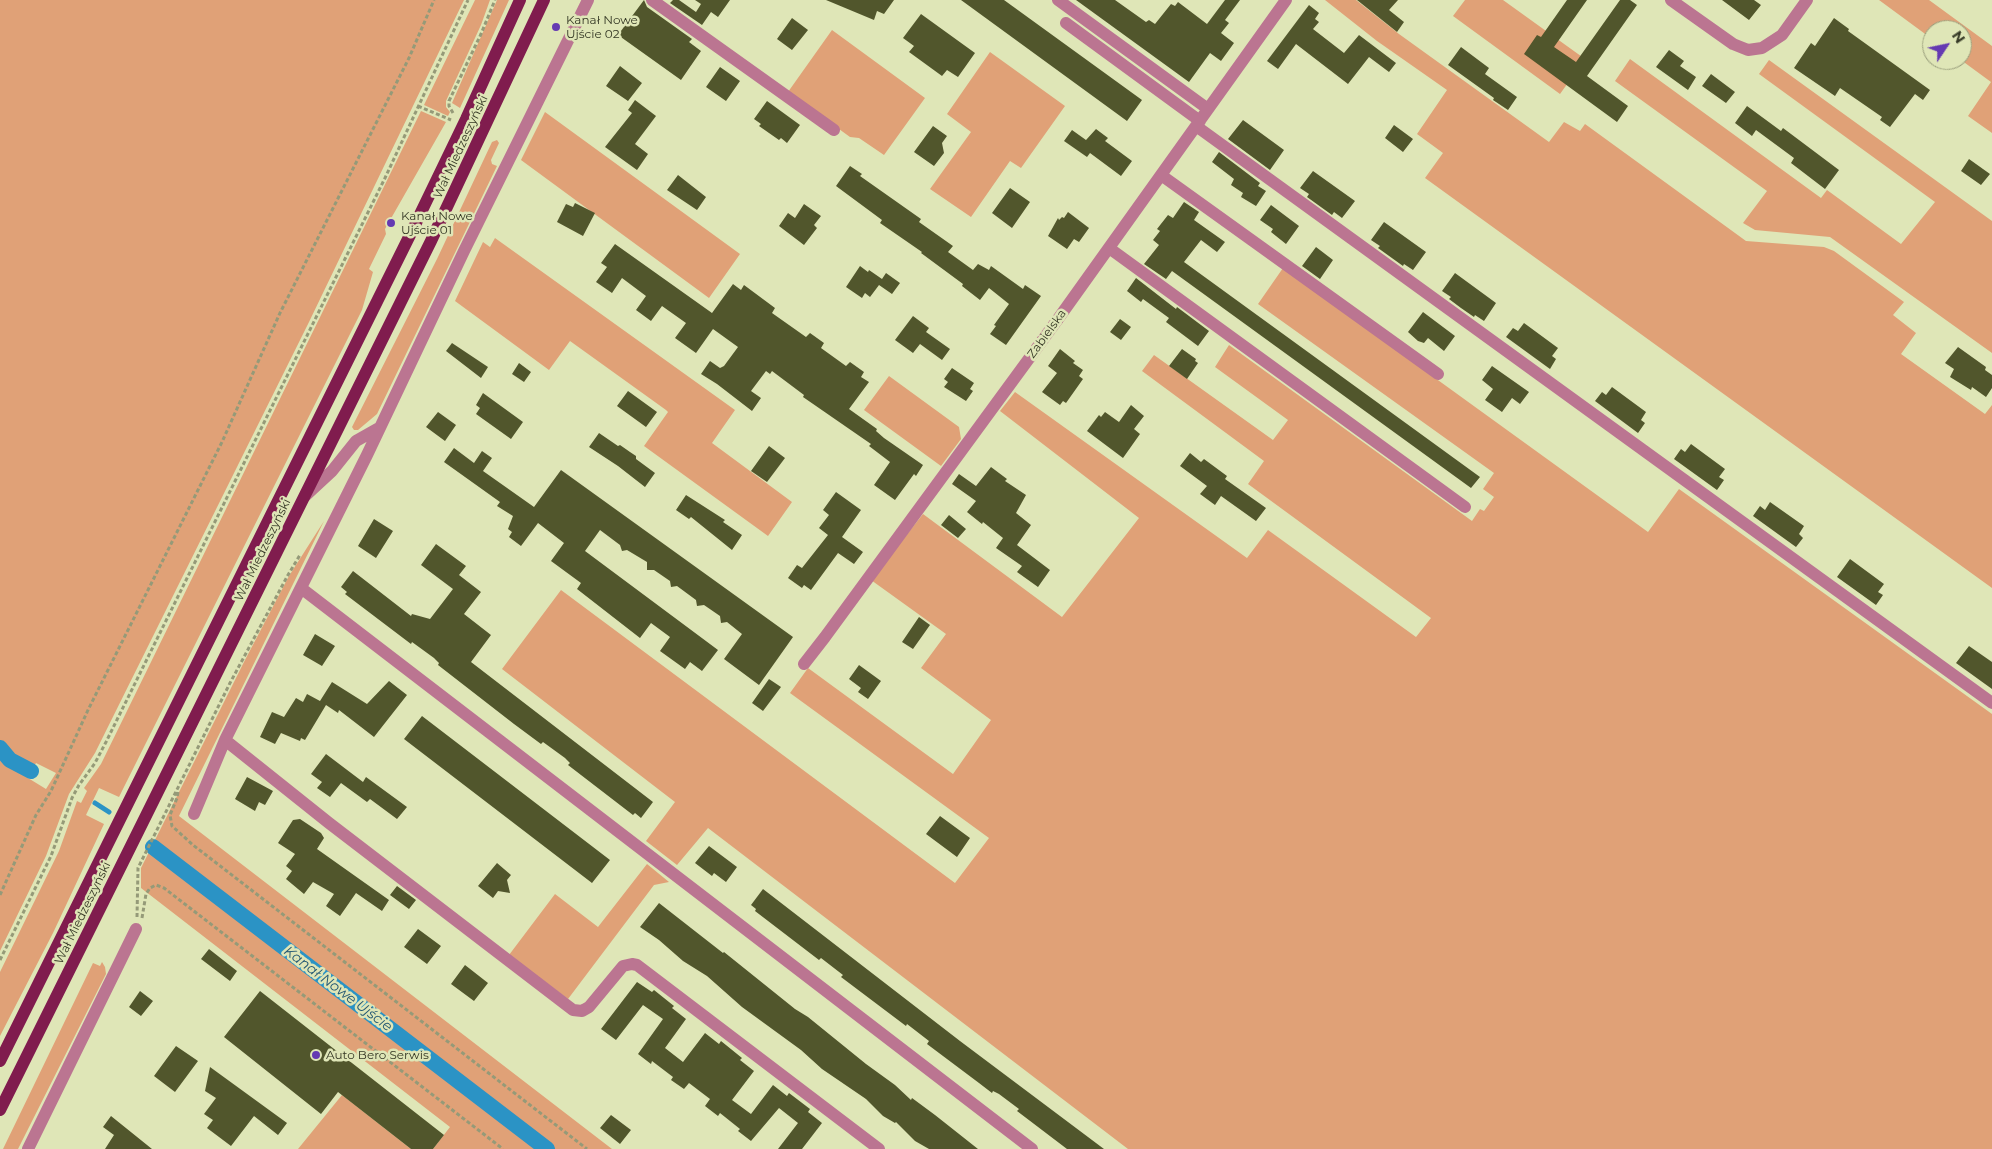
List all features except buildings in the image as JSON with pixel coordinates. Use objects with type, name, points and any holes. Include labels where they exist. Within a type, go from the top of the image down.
[{"type":"main road","name":"Wał Miedzeszyński","points":[[0,1061],[412,230],[466,119],[520,0]]},
{"type":"main road","name":"Wał Miedzeszyński","points":[[0,1110],[448,207],[544,0]]},
{"type":"street","points":[[194,814],[225,740],[588,0]]},
{"type":"street","points":[[652,0],[834,130]]},
{"type":"street","points":[[1058,0],[1208,109]]},
{"type":"street","name":"Zabielska","points":[[804,664],[1109,248],[1286,0]]},
{"type":"street","points":[[1671,0],[1732,44],[1748,50],[1762,48],[1782,35],[1807,0]]},
{"type":"street","points":[[1066,23],[1198,123],[1992,703]]},
{"type":"street","points":[[1160,175],[1438,374]]},
{"type":"street","points":[[1109,248],[1465,507]]},
{"type":"street","points":[[305,496],[332,471],[356,441],[379,428]]},
{"type":"street","points":[[301,588],[1032,1149]]},
{"type":"street","points":[[225,740],[337,829],[573,1010],[582,1011],[589,1007],[622,966],[637,965],[879,1149]]},
{"type":"street","points":[[28,1149],[136,930]]},
{"type":"path","points":[[0,895],[36,815],[52,791],[96,693],[222,442],[280,313],[409,58],[434,0]]},
{"type":"path","points":[[0,960],[51,856],[78,785],[95,763],[376,196],[468,0]]},
{"type":"path","points":[[454,113],[449,106],[449,101],[495,0]]},
{"type":"path","points":[[418,106],[451,120]]},
{"type":"path","points":[[178,790],[170,815],[172,826],[193,845],[587,1149]]},
{"type":"path","points":[[136,930],[141,927],[146,894],[150,888],[156,885],[164,888],[503,1149]]},
{"type":"shaded area","points":[[0,0],[464,0],[309,322],[95,753],[69,794],[46,856],[0,951]],"holes":[[[36,763],[56,773],[46,789],[28,778]]]},
{"type":"shaded area","points":[[475,0],[490,0],[481,25],[446,101],[446,107],[450,112],[448,116],[424,105]]},
{"type":"shaded area","points":[[497,0],[509,0],[460,108],[452,103]]},
{"type":"shaded area","points":[[1325,0],[1356,0],[1399,34],[1549,142],[1564,122],[1580,131],[1585,124],[1746,241],[1824,247],[1834,251],[1904,302],[1893,315],[1916,333],[1901,354],[1985,414],[1992,405],[1992,588],[1425,178],[1443,153],[1417,134],[1447,90],[1377,41]]},
{"type":"shaded area","points":[[1465,0],[1503,0],[1585,59],[1560,94],[1453,16]]},
{"type":"shaded area","points":[[1879,0],[1929,0],[1956,20],[1922,20],[1922,32]]},
{"type":"shaded area","points":[[832,30],[925,98],[884,155],[859,138],[850,137],[788,92]]},
{"type":"shaded area","points":[[1972,31],[1992,46],[1992,133],[1968,116],[1991,82],[1972,68]]},
{"type":"shaded area","points":[[990,52],[1065,106],[1021,168],[1010,161],[971,217],[930,189],[971,132],[947,114]]},
{"type":"shaded area","points":[[1630,59],[1821,198],[1827,190],[1901,244],[1935,202],[1759,74],[1769,60],[1992,221],[1992,353],[1830,237],[1755,230],[1743,223],[1767,191],[1615,81]]},
{"type":"shaded area","points":[[421,111],[446,122],[385,229],[386,234],[369,269],[373,272],[362,310],[119,797],[99,788],[86,815],[104,824],[53,933],[0,1036],[0,972],[59,851],[77,801],[81,803],[87,791],[84,788],[101,764]]},
{"type":"shaded area","points":[[545,112],[740,254],[709,298],[521,160]]},
{"type":"shaded area","points":[[497,140],[499,143],[491,160],[492,164],[497,166],[377,414],[358,430],[354,430],[352,427],[437,259],[492,142]]},
{"type":"shaded area","points":[[495,238],[735,410],[712,443],[792,502],[768,536],[644,446],[668,412],[666,410],[570,341],[549,370],[455,301],[483,242],[490,247]]},
{"type":"shaded area","points":[[1283,268],[1648,532],[1679,489],[1992,714],[1992,1149],[1128,1149],[708,828],[677,865],[646,841],[675,802],[502,669],[561,590],[955,883],[989,838],[790,693],[808,668],[953,774],[991,720],[921,668],[946,634],[871,580],[923,514],[1062,617],[1139,518],[1000,411],[1015,392],[1247,558],[1268,530],[1416,637],[1431,618],[1248,484],[1264,461],[1142,371],[1154,355],[1273,440],[1288,420],[1215,367],[1229,345],[1472,521],[1480,509],[1484,511],[1494,497],[1483,489],[1494,473],[1258,304]]},
{"type":"shaded area","points":[[889,376],[959,427],[961,439],[941,466],[864,410]]},
{"type":"shaded area","points":[[324,521],[179,816],[612,1149],[433,1149],[450,1127],[141,888],[141,868],[289,576]]},
{"type":"shaded area","points":[[647,864],[669,882],[654,885],[568,999],[509,955],[555,894],[598,927]]},
{"type":"shaded area","points":[[102,962],[106,974],[18,1149],[3,1149],[93,963],[100,966]]},
{"type":"shaded area","points":[[342,1095],[411,1149],[298,1149]]},
{"type":"waterway","name":"Kanał Nowe Ujście","points":[[0,748],[10,760],[31,771]]},
{"type":"waterway","name":"Kanał Nowe Ujście","points":[[95,803],[109,812]]},
{"type":"waterway","name":"Kanał Nowe Ujście","points":[[153,847],[547,1149]]},
{"type":"place","name":"Kanał Nowe Ujście 02","points":[[556,27]]},
{"type":"place","name":"Kanał Nowe Ujście 01","points":[[391,223]]},
{"type":"place","name":"Auto Bero Serwis","points":[[316,1055]]}]
